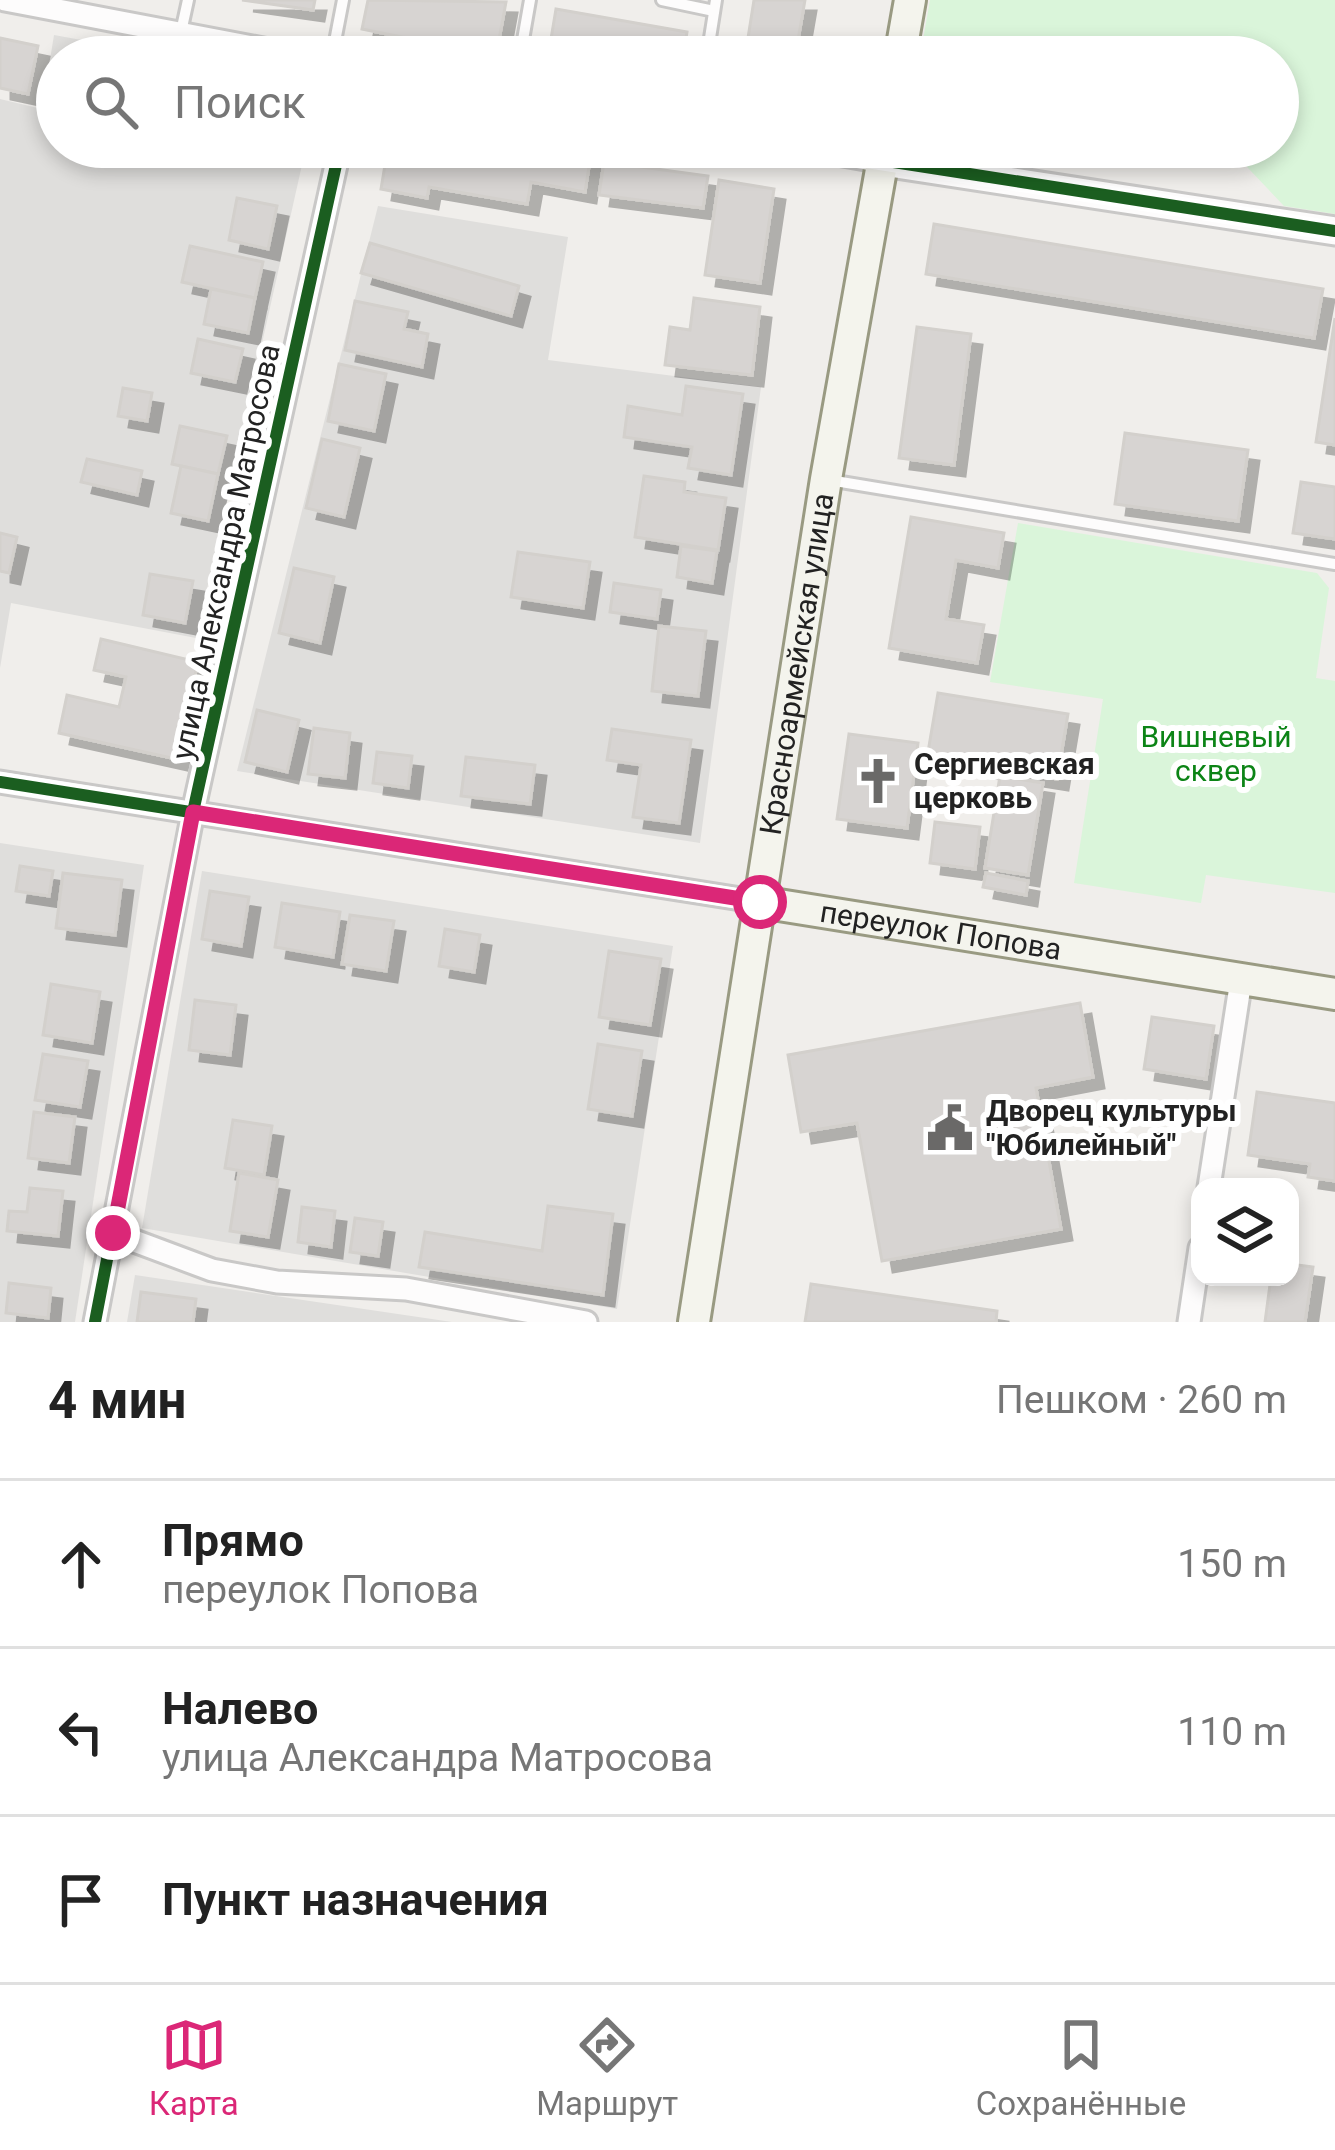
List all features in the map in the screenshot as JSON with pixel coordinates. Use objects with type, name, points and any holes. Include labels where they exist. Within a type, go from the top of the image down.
[{"type":"main road","points":[[904,36],[910,0]]},
{"type":"main road","name":"Красноармейская улица","points":[[694,1322],[826,479],[882,168]]},
{"type":"main road","name":"переулок Попова","points":[[760,902],[1335,994]]},
{"type":"street","points":[[5,0],[196,36]]},
{"type":"street","name":"улица Александра Матросова","points":[[95,1322],[193,812],[335,168]]},
{"type":"street","points":[[961,168],[1335,231]]},
{"type":"street","name":"переулок Попова","points":[[0,782],[760,902]]},
{"type":"street","points":[[1210,1178],[1240,980]]},
{"type":"street","points":[[113,1233],[212,1270],[277,1282],[406,1289],[586,1322]]},
{"type":"street","points":[[1189,1322],[1194,1286]]},
{"type":"lane","points":[[181,33],[188,0]]},
{"type":"lane","points":[[336,36],[343,0]]},
{"type":"lane","points":[[524,36],[530,0]]},
{"type":"lane","points":[[662,0],[715,6],[710,36]]},
{"type":"lane","points":[[826,479],[1335,564]]},
{"type":"shaded area","points":[[0,99],[36,108],[36,168],[301,168],[196,638],[11,603],[0,668]]},
{"type":"shaded area","points":[[378,206],[568,237],[548,360],[761,387],[700,843],[237,771]]},
{"type":"shaded area","points":[[0,843],[144,865],[75,1322],[0,1322]]},
{"type":"shaded area","points":[[202,871],[673,946],[617,1309],[142,1228]]},
{"type":"shaded area","points":[[135,1275],[452,1322],[127,1322]]},
{"type":"green space","points":[[930,0],[1335,0],[1335,214],[1284,206],[1248,168],[1299,168],[1299,36],[924,36]]},
{"type":"green space","name":"Вишневый сквер","points":[[1018,523],[1317,573],[1329,588],[1316,678],[1335,681],[1335,893],[1206,875],[1201,903],[1074,883],[1103,699],[990,682]]},
{"type":"building","points":[[242,0],[315,0],[313,10]]},
{"type":"building","points":[[368,0],[506,2],[500,36],[397,36],[362,29]]},
{"type":"building","points":[[754,0],[805,0],[799,36],[748,36]]},
{"type":"building","points":[[556,9],[687,32],[686,36],[552,36]]},
{"type":"building","points":[[0,38],[36,46],[28,94],[0,88]]},
{"type":"building","points":[[384,168],[589,168],[585,192],[531,182],[527,204],[429,187],[427,198],[381,189]]},
{"type":"building","points":[[603,168],[708,176],[703,208],[599,195]]},
{"type":"building","points":[[719,180],[774,189],[760,283],[705,275]]},
{"type":"building","points":[[237,198],[277,206],[268,249],[229,240]]},
{"type":"building","points":[[934,224],[1323,289],[1314,338],[926,274]]},
{"type":"building","points":[[370,243],[519,286],[511,316],[361,273]]},
{"type":"building","points":[[190,246],[263,262],[255,298],[182,282]]},
{"type":"building","points":[[211,289],[255,298],[248,333],[204,324]]},
{"type":"building","points":[[694,298],[760,307],[752,375],[665,365],[670,327],[690,330]]},
{"type":"building","points":[[355,301],[408,312],[404,329],[428,334],[422,367],[345,350]]},
{"type":"building","points":[[1335,318],[1335,445],[1316,442]]},
{"type":"building","points":[[917,327],[971,334],[954,465],[899,458]]},
{"type":"building","points":[[198,339],[243,349],[235,382],[191,373]]},
{"type":"building","points":[[339,364],[386,374],[374,431],[328,421]]},
{"type":"building","points":[[686,386],[743,394],[731,475],[688,468],[692,447],[624,437],[628,406],[682,415]]},
{"type":"building","points":[[123,388],[152,393],[147,421],[118,416]]},
{"type":"building","points":[[180,426],[227,436],[218,474],[172,464]]},
{"type":"building","points":[[1125,433],[1248,450],[1238,521],[1115,504]]},
{"type":"building","points":[[322,439],[360,448],[344,517],[306,508]]},
{"type":"building","points":[[87,459],[142,471],[137,495],[81,482]]},
{"type":"building","points":[[181,466],[218,474],[208,521],[171,513]]},
{"type":"building","points":[[644,476],[685,482],[684,492],[726,498],[718,550],[635,537]]},
{"type":"building","points":[[1301,482],[1335,487],[1335,539],[1293,533]]},
{"type":"building","points":[[911,517],[1004,533],[998,568],[956,560],[946,619],[984,625],[977,663],[889,648]]},
{"type":"building","points":[[0,533],[17,537],[9,573],[0,571]]},
{"type":"building","points":[[681,546],[717,551],[712,583],[677,577]]},
{"type":"building","points":[[518,552],[590,562],[583,608],[511,597]]},
{"type":"building","points":[[294,568],[334,577],[320,643],[279,633]]},
{"type":"building","points":[[150,574],[193,581],[185,623],[143,615]]},
{"type":"building","points":[[614,583],[661,590],[657,619],[610,612]]},
{"type":"building","points":[[659,626],[706,631],[698,696],[652,691]]},
{"type":"building","points":[[101,639],[198,662],[176,759],[59,733],[67,695],[119,707],[126,677],[94,670]]},
{"type":"building","points":[[938,693],[1068,714],[1057,779],[927,758]]},
{"type":"building","points":[[257,710],[299,720],[287,772],[245,762]]},
{"type":"building","points":[[314,728],[350,733],[345,778],[308,774]]},
{"type":"building","points":[[612,729],[691,740],[679,823],[633,817],[641,765],[607,760]]},
{"type":"building","name":"Сергиевская церковь","points":[[849,734],[918,743],[907,828],[837,819]]},
{"type":"building","points":[[377,752],[412,756],[408,788],[373,783]]},
{"type":"building","points":[[466,757],[535,765],[530,804],[461,796]]},
{"type":"building","points":[[1000,776],[1043,783],[1028,875],[985,868]]},
{"type":"building","points":[[935,822],[980,827],[975,869],[930,863]]},
{"type":"building","points":[[20,866],[53,871],[49,896],[16,891]]},
{"type":"building","points":[[63,873],[122,880],[115,935],[56,928]]},
{"type":"building","points":[[986,873],[1028,881],[1026,895],[983,887]]},
{"type":"building","points":[[210,891],[249,897],[241,946],[202,939]]},
{"type":"building","points":[[282,903],[340,912],[333,957],[275,947]]},
{"type":"building","points":[[350,915],[394,921],[386,971],[342,964]]},
{"type":"building","points":[[445,929],[480,935],[474,972],[439,966]]},
{"type":"building","points":[[609,951],[661,959],[650,1025],[599,1017]]},
{"type":"building","points":[[51,984],[100,992],[92,1043],[43,1035]]},
{"type":"building","points":[[195,1000],[236,1005],[230,1055],[189,1050]]},
{"type":"building","name":"Дворец культуры \"Юбилейный\"","points":[[1080,1003],[1093,1077],[1036,1088],[1061,1229],[882,1261],[857,1123],[801,1132],[788,1055]]},
{"type":"building","points":[[1152,1017],[1214,1026],[1206,1079],[1144,1069]]},
{"type":"building","points":[[598,1044],[642,1051],[632,1116],[588,1109]]},
{"type":"building","points":[[43,1054],[88,1061],[80,1107],[35,1100]]},
{"type":"building","points":[[1257,1092],[1335,1103],[1335,1181],[1308,1177],[1310,1164],[1248,1155]]},
{"type":"building","points":[[34,1112],[75,1117],[69,1163],[28,1158]]},
{"type":"building","points":[[233,1120],[272,1126],[264,1175],[225,1168]]},
{"type":"building","points":[[239,1173],[278,1180],[268,1237],[230,1231]]},
{"type":"building","points":[[30,1188],[63,1191],[58,1236],[7,1231],[9,1211],[27,1212]]},
{"type":"building","points":[[548,1206],[613,1214],[603,1295],[419,1267],[425,1232],[542,1251]]},
{"type":"building","points":[[302,1207],[335,1211],[331,1247],[298,1242]]},
{"type":"building","points":[[355,1218],[383,1222],[378,1256],[350,1252]]},
{"type":"building","points":[[1299,1265],[1313,1267],[1305,1322],[1265,1322],[1270,1286],[1299,1286]]},
{"type":"building","points":[[9,1283],[51,1288],[48,1318],[6,1313]]},
{"type":"building","points":[[811,1284],[997,1311],[996,1322],[805,1322]]},
{"type":"building","points":[[141,1292],[196,1299],[193,1322],[137,1322]]},
{"type":"cycle path","points":[[95,1322],[193,812],[335,168]]},
{"type":"cycle path","points":[[932,168],[1335,231]]},
{"type":"cycle path","points":[[0,782],[760,902]]},
{"type":"place","name":"Сергиевская церковь","points":[[878,781]]},
{"type":"place","name":"Дворец культуры \"Юбилейный\"","points":[[950,1128]]},
{"type":"route","points":[[113,1233],[193,812],[760,902]]}]
